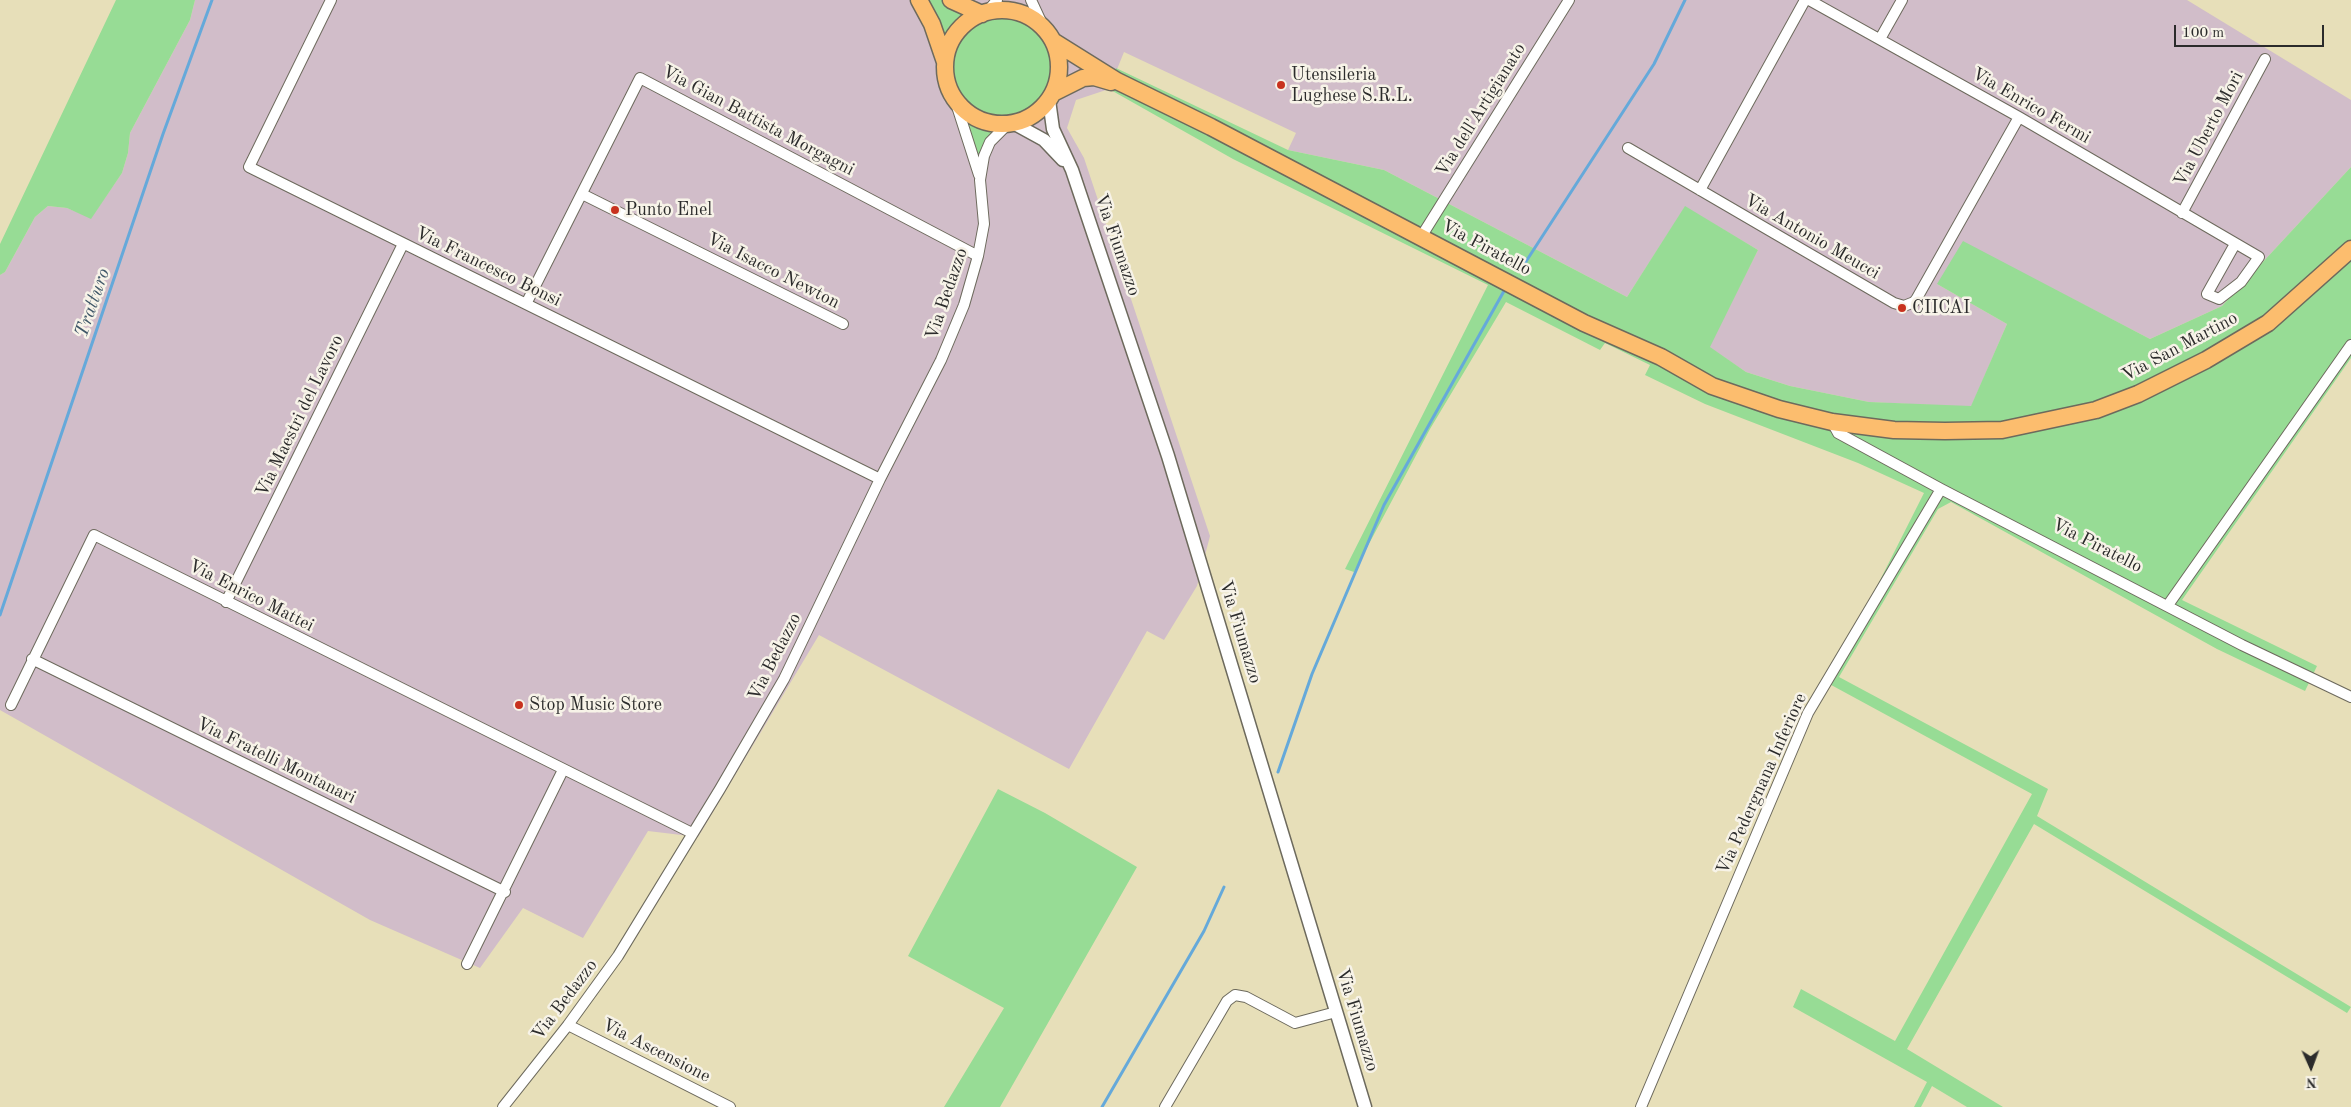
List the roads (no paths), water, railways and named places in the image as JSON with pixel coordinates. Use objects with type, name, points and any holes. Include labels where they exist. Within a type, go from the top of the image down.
[{"type":"main road","points":[[919,0],[932,24],[945,62],[947,80],[954,97],[973,116],[990,123],[1011,123],[1027,118],[1039,111],[1051,97],[1059,67],[1049,34],[1035,20],[1018,12],[989,9],[951,0]]},
{"type":"main road","points":[[945,62],[948,50],[961,28],[989,9]]},
{"type":"main road","name":"Via Piratello","points":[[1049,34],[1130,88],[1211,127],[1584,323],[1661,357],[1712,386],[1779,409],[1832,422],[1894,430],[2002,430]]},
{"type":"main road","name":"Via Piratello","points":[[1051,97],[1083,78],[1094,77],[1130,88]]},
{"type":"main road","name":"Via San Martino","points":[[2002,430],[2096,410],[2138,394],[2206,360],[2268,323],[2351,248]]},
{"type":"street","name":"Via Francesco Bonsi","points":[[331,0],[249,167],[880,479]]},
{"type":"street","points":[[1031,0],[1049,34]]},
{"type":"street","name":"Via dell'Artigianato","points":[[1420,236],[1569,0]]},
{"type":"street","points":[[1628,148],[1700,190],[1805,0]]},
{"type":"street","name":"Via Enrico Fermi","points":[[1809,0],[2019,117],[2258,257],[2241,282],[2219,299],[2207,294],[2235,244]]},
{"type":"street","points":[[1880,40],[1902,0]]},
{"type":"street","name":"Via Uberto Mori","points":[[2182,213],[2265,59]]},
{"type":"street","name":"Via Gian Battista Morgagni","points":[[526,304],[640,78],[978,256]]},
{"type":"street","name":"Via Bedazzo","points":[[503,1107],[568,1025],[618,956],[784,679],[880,479],[941,360],[964,305],[978,256],[984,224],[980,180],[954,97]]},
{"type":"street","name":"Via Fiumazzo","points":[[1051,97],[1053,129],[1072,170],[1168,456],[1364,1107]]},
{"type":"street","name":"Via Antonio Meucci","points":[[1700,190],[1894,303],[1909,305],[1917,298],[2019,117]]},
{"type":"street","name":"Via Fiumazzo","points":[[1011,123],[1044,140],[1072,170]]},
{"type":"street","name":"Via Bedazzo","points":[[980,180],[987,149],[1011,123]]},
{"type":"street","name":"Via Isacco Newton","points":[[582,194],[843,324]]},
{"type":"street","name":"Via Maestri del Lavoro","points":[[226,602],[403,244]]},
{"type":"street","points":[[2168,605],[2351,345]]},
{"type":"street","name":"Via Piratello","points":[[1832,422],[1838,433],[1941,489],[2242,645],[2351,697]]},
{"type":"street","name":"Via Pedergnana Inferiore","points":[[1642,1107],[1808,713],[1941,489]]},
{"type":"street","name":"Via Enrico Mattei","points":[[11,705],[94,535],[692,833]]},
{"type":"street","name":"Via Fratelli Montanari","points":[[32,660],[505,892]]},
{"type":"street","points":[[467,964],[505,892],[563,770]]},
{"type":"street","points":[[1166,1107],[1227,1001],[1236,995],[1246,997],[1295,1023],[1336,1012]]},
{"type":"street","name":"Via Ascensione","points":[[568,1025],[730,1107]]},
{"type":"waterway","name":"Tratturo","points":[[0,615],[163,134],[212,0]]},
{"type":"waterway","points":[[1525,263],[1654,64],[1685,0]]},
{"type":"waterway","points":[[1278,772],[1312,674],[1384,505],[1504,291]]},
{"type":"waterway","points":[[1102,1107],[1204,931],[1224,887]]},
{"type":"place","name":"Utensileria Lughese S.R.L.","points":[[1281,85]]},
{"type":"place","name":"Punto Enel","points":[[615,210]]},
{"type":"place","name":"CIICAI","points":[[1902,308]]},
{"type":"place","name":"Stop Music Store","points":[[519,705]]}]
